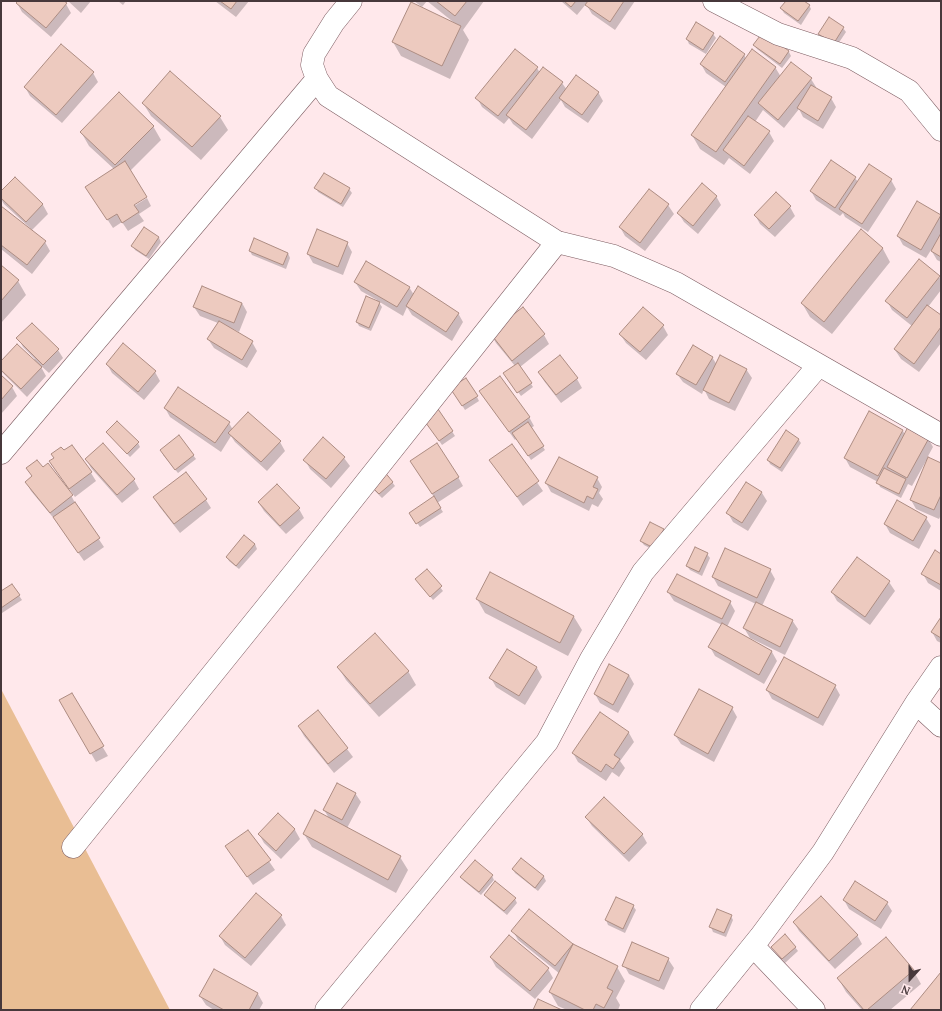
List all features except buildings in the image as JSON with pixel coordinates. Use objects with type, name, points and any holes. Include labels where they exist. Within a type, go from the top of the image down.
[{"type":"street","points":[[352,1],[334,22],[314,54],[312,65],[317,79],[328,96],[557,242],[614,256],[676,283],[941,435]]},
{"type":"street","points":[[714,1],[778,34],[852,58],[909,91],[941,130]]},
{"type":"street","points":[[1,454],[317,79]]},
{"type":"street","points":[[73,847],[303,562],[557,242]]},
{"type":"street","points":[[326,1010],[547,742],[591,659],[643,572],[819,365]]},
{"type":"street","points":[[701,1010],[753,946],[823,852],[941,667]]},
{"type":"street","points":[[916,704],[941,726]]},
{"type":"street","points":[[753,946],[814,1010]]},
{"type":"shaded area","points":[[1,689],[170,1010],[1,1010]]}]
